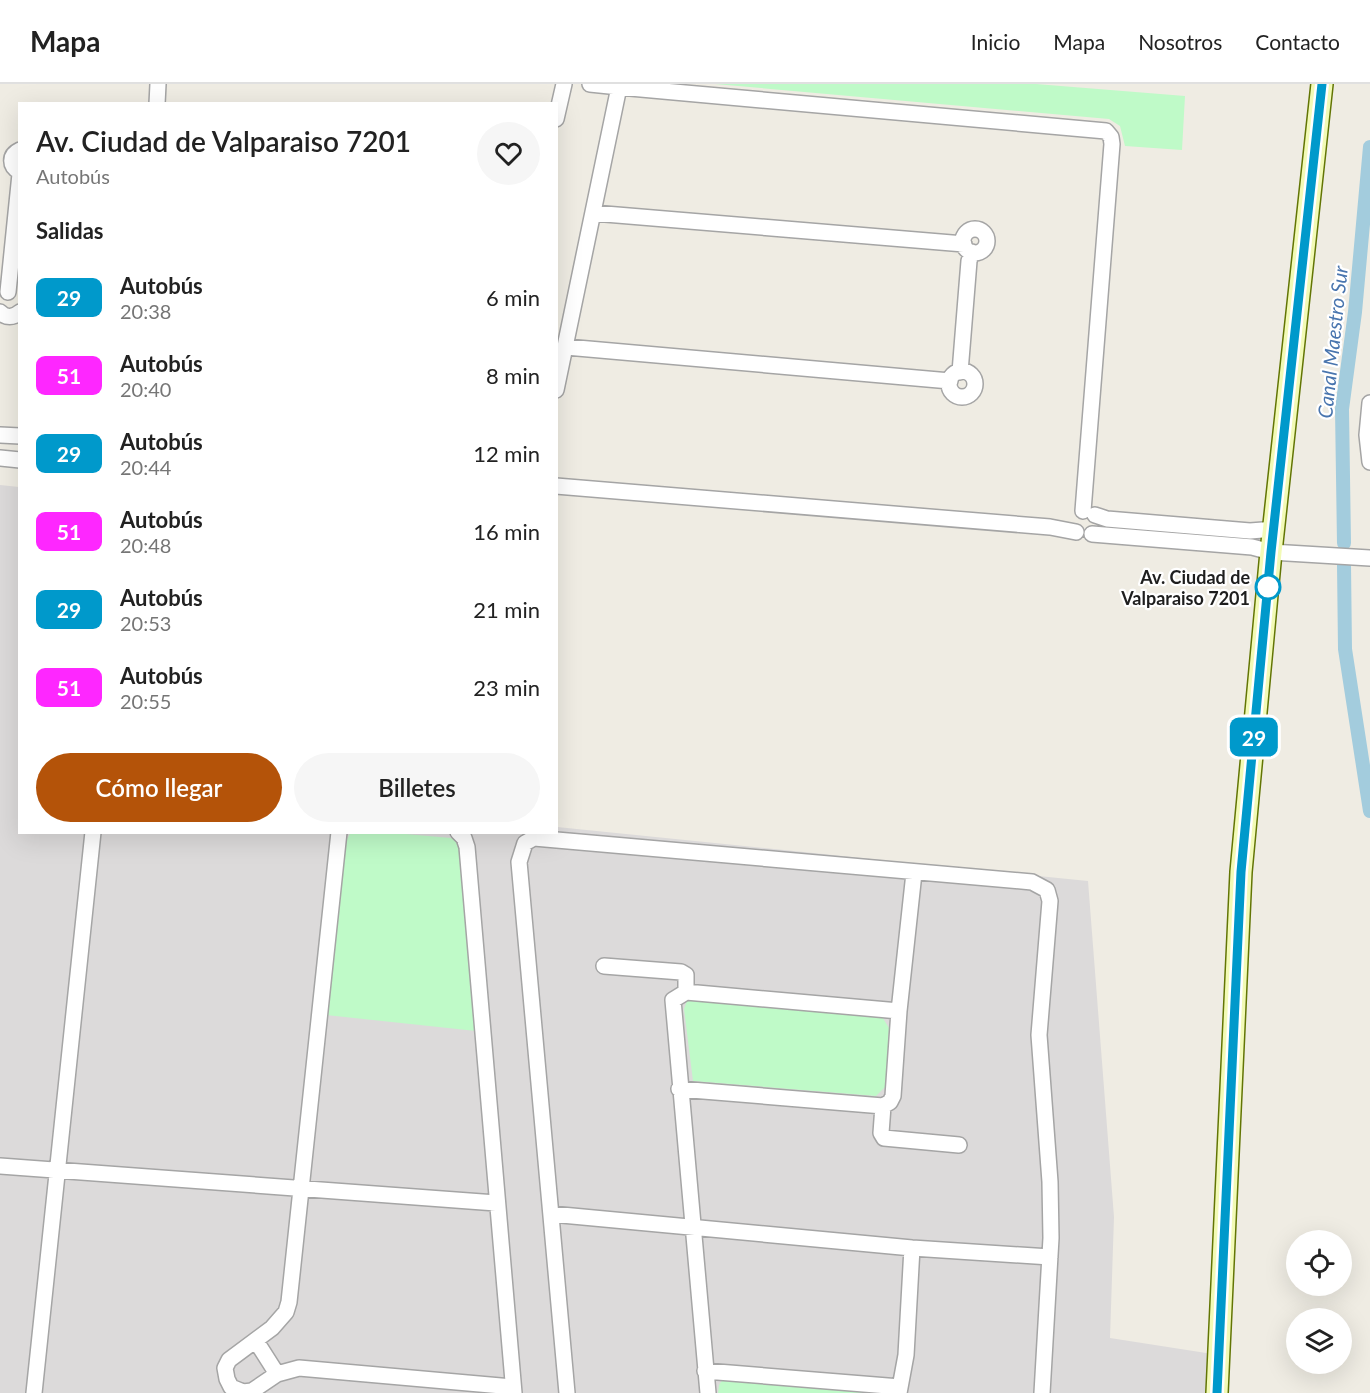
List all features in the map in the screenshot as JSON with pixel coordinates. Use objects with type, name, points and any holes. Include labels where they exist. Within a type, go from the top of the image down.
[{"type":"main road","points":[[1217,1393],[1241,872],[1271,552],[1322,84]]},
{"type":"street","points":[[157,102],[158,84]]},
{"type":"street","points":[[558,110],[564,84]]},
{"type":"street","points":[[590,84],[1106,130],[1111,137],[1112,144],[1082,518],[1083,536],[1106,534],[1252,547],[1271,552],[1370,558]]},
{"type":"street","points":[[558,381],[619,86]]},
{"type":"street","points":[[9,295],[12,157],[18,152]]},
{"type":"street","points":[[566,347],[955,376],[969,261],[968,248],[593,213]]},
{"type":"street","points":[[0,312],[8,317],[18,313]]},
{"type":"street","points":[[1370,407],[1366,435],[1370,462]]},
{"type":"street","points":[[0,435],[18,436]]},
{"type":"street","points":[[0,458],[18,460]]},
{"type":"street","points":[[558,486],[1050,527],[1082,518],[1238,530],[1274,529]]},
{"type":"street","points":[[34,1393],[93,834]]},
{"type":"street","points":[[339,834],[286,1312],[272,1328],[256,1341],[235,1353],[229,1360],[225,1368],[227,1379],[231,1387],[243,1392],[252,1391],[277,1374],[299,1368],[514,1390],[496,1203],[467,847],[460,834]]},
{"type":"street","points":[[567,1393],[519,862],[525,843],[534,838],[1032,882],[1047,890],[1050,901],[1039,1035],[1050,1182],[1050,1257],[1042,1393]]},
{"type":"street","points":[[679,1089],[883,1106],[890,1102],[893,1096],[899,1011],[914,873]]},
{"type":"street","points":[[604,966],[681,972],[686,975],[686,992]]},
{"type":"street","points":[[708,1393],[679,1089],[673,1000],[686,992],[899,1011]]},
{"type":"street","points":[[883,1106],[881,1132],[884,1138],[959,1145]]},
{"type":"street","points":[[0,1166],[496,1203]]},
{"type":"street","points":[[551,1214],[912,1248],[1050,1257]]},
{"type":"street","points":[[705,1371],[899,1390],[906,1355],[912,1248]]},
{"type":"street","points":[[256,1341],[277,1374]]},
{"type":"shaded area","points":[[0,485],[18,487],[18,834],[558,834],[558,827],[1088,881],[1114,1217],[1110,1338],[1219,1355],[1217,1393],[0,1393]]},
{"type":"green space","points":[[715,84],[1036,84],[1185,96],[1182,150],[1125,146],[1120,126],[1109,119]]},
{"type":"green space","points":[[350,834],[405,834],[451,838],[456,842],[459,850],[476,1031],[326,1015],[346,842]]},
{"type":"green space","points":[[688,998],[881,1015],[889,1028],[886,1086],[876,1096],[693,1081],[684,1009]]},
{"type":"green space","points":[[723,1379],[886,1393],[718,1393]]},
{"type":"waterway","name":"Canal Maestro Sur","points":[[1344,543],[1342,409],[1355,312],[1370,147]]},
{"type":"waterway","name":"Canal Maestro Sur","points":[[1344,565],[1345,649],[1370,811]]},
{"type":"bus line","name":"29","points":[[1217,1393],[1241,872],[1271,552],[1322,84]]},
{"type":"place","name":"Av. Ciudad de Valparaiso 7201","points":[[1268,587]]}]
